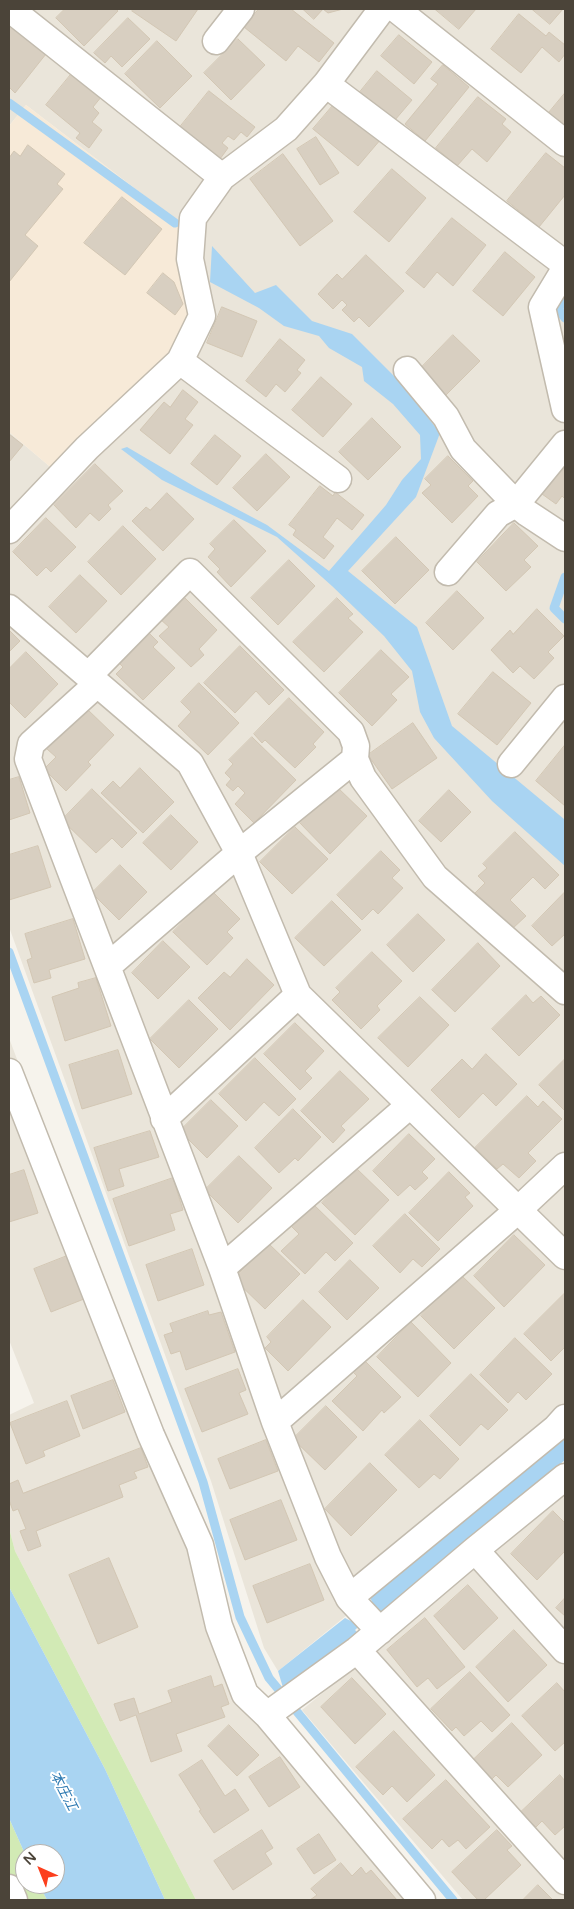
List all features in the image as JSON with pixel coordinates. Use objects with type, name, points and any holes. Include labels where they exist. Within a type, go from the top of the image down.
[{"type":"street","points":[[10,9],[222,178]]},
{"type":"street","points":[[216,41],[241,9]]},
{"type":"street","points":[[9,530],[88,448],[180,361],[202,316],[190,259],[193,218],[222,178],[286,128],[326,84],[382,9]]},
{"type":"street","points":[[396,9],[565,143]]},
{"type":"street","points":[[326,84],[565,264]]},
{"type":"street","points":[[565,269],[542,307],[565,409]]},
{"type":"street","points":[[180,361],[338,479]]},
{"type":"street","points":[[407,370],[446,416],[462,450],[516,504],[565,538]]},
{"type":"street","points":[[448,572],[498,514],[516,504],[565,444]]},
{"type":"street","points":[[365,1614],[328,1557],[275,1422],[222,1268],[164,1120],[108,966],[28,758],[31,744],[190,572],[351,732],[356,746],[355,759],[363,778],[435,877],[565,991]]},
{"type":"street","points":[[9,608],[190,763],[239,853],[298,995],[565,1256]]},
{"type":"street","points":[[511,764],[565,698]]},
{"type":"street","points":[[108,966],[239,853],[355,759]]},
{"type":"street","points":[[164,1120],[298,995]]},
{"type":"street","points":[[9,1072],[152,1435],[200,1545],[219,1626],[245,1694],[281,1705],[422,1900]]},
{"type":"street","points":[[222,1268],[410,1105]]},
{"type":"street","points":[[275,1422],[518,1210],[565,1166]]},
{"type":"street","points":[[281,1705],[357,1650],[365,1614],[565,1418]]},
{"type":"street","points":[[365,1614],[475,1550],[565,1477]]},
{"type":"street","points":[[475,1550],[565,1650]]},
{"type":"street","points":[[357,1650],[565,1881]]},
{"type":"street","points":[[9,1888],[14,1900]]},
{"type":"shaded area","points":[[9,9],[370,9],[307,97],[180,223],[26,105],[9,126]]},
{"type":"shaded area","points":[[392,9],[565,9],[565,1438],[278,1671],[264,1648],[211,1481],[9,927],[9,432],[67,481],[185,376],[202,219],[222,187]]},
{"type":"shaded area","points":[[26,105],[180,223],[190,322],[168,367],[55,471],[9,432],[9,126]]},
{"type":"shaded area","points":[[9,1038],[156,1428],[249,1685],[414,1900],[196,1900],[15,1551],[9,1528],[9,1415],[34,1403],[9,1340]]},
{"type":"shaded area","points":[[565,1493],[565,1900],[463,1900],[302,1710]]},
{"type":"green space","points":[[9,1528],[15,1551],[196,1900],[165,1900],[105,1769],[9,1587]]},
{"type":"green space","points":[[9,1818],[21,1844],[15,1844],[15,1894],[44,1894],[47,1900],[9,1900]]},
{"type":"water","points":[[212,246],[255,293],[276,285],[312,321],[352,334],[398,380],[440,433],[416,497],[348,571],[417,627],[452,726],[564,819],[565,866],[492,801],[434,738],[420,712],[412,671],[384,636],[332,586],[277,537],[162,480],[121,449],[127,447],[197,488],[267,525],[329,571],[386,505],[402,480],[421,459],[420,435],[393,404],[364,381],[362,367],[329,348],[319,336],[284,326],[259,308],[210,282]]},
{"type":"water","points":[[565,1438],[565,1460],[383,1614],[376,1610],[355,1630],[358,1633],[284,1691],[278,1671],[345,1618],[351,1621],[373,1604],[369,1595]]},
{"type":"water","name":"本庄江","points":[[9,1587],[105,1769],[165,1900],[47,1900],[44,1894],[65,1894],[65,1844],[21,1844],[9,1818]]},
{"type":"building","points":[[65,9],[116,9],[118,11],[84,46],[56,18]]},
{"type":"building","points":[[134,9],[198,9],[176,41],[132,11]]},
{"type":"building","points":[[259,9],[291,9],[334,43],[319,62],[298,46],[286,61],[244,27]]},
{"type":"building","points":[[303,9],[323,9],[314,19]]},
{"type":"building","points":[[323,9],[343,9],[328,13]]},
{"type":"building","points":[[435,9],[476,9],[459,29]]},
{"type":"building","points":[[532,9],[563,9],[550,24]]},
{"type":"building","points":[[519,14],[546,36],[549,32],[565,45],[565,54],[559,62],[542,47],[521,73],[491,49]]},
{"type":"building","points":[[128,18],[150,39],[122,67],[111,56],[105,63],[94,53]]},
{"type":"building","points":[[11,26],[46,54],[15,93],[9,87],[9,29]]},
{"type":"building","points":[[399,35],[432,62],[414,84],[381,56]]},
{"type":"building","points":[[238,39],[265,65],[231,100],[204,73]]},
{"type":"building","points":[[157,41],[192,76],[160,108],[125,74]]},
{"type":"building","points":[[443,65],[469,87],[425,141],[405,124],[438,84],[431,79]]},
{"type":"building","points":[[377,71],[412,100],[395,120],[360,92]]},
{"type":"building","points":[[73,72],[102,96],[93,107],[99,113],[92,122],[102,130],[89,148],[76,138],[80,133],[46,105]]},
{"type":"building","points":[[209,91],[255,127],[247,137],[241,132],[234,140],[228,136],[222,143],[228,148],[220,159],[180,127]]},
{"type":"building","points":[[565,93],[565,130],[547,115]]},
{"type":"building","points":[[478,97],[506,119],[502,124],[511,132],[487,162],[472,149],[457,166],[436,148]]},
{"type":"building","points":[[336,102],[381,139],[358,166],[313,129]]},
{"type":"building","points":[[316,137],[339,173],[320,185],[297,149]]},
{"type":"building","points":[[28,145],[65,174],[57,184],[63,189],[25,235],[38,246],[9,282],[9,158],[14,151],[20,156]]},
{"type":"building","points":[[546,153],[565,168],[565,195],[539,227],[507,201]]},
{"type":"building","points":[[283,154],[333,221],[300,246],[250,179]]},
{"type":"building","points":[[392,169],[426,198],[389,242],[354,212]]},
{"type":"building","points":[[122,197],[162,229],[125,275],[84,243]]},
{"type":"building","points":[[452,218],[486,245],[453,286],[437,272],[424,288],[406,273]]},
{"type":"building","points":[[505,252],[535,277],[503,316],[473,291]]},
{"type":"building","points":[[366,255],[404,291],[369,327],[359,317],[354,322],[342,310],[347,305],[342,300],[333,309],[318,294],[337,274],[342,279]]},
{"type":"building","points":[[163,273],[174,282],[183,304],[175,315],[147,293]]},
{"type":"building","points":[[222,307],[257,321],[242,357],[207,343]]},
{"type":"building","points":[[453,335],[480,361],[446,395],[420,369]]},
{"type":"building","points":[[280,339],[305,360],[297,370],[301,373],[285,392],[276,384],[266,397],[246,381]]},
{"type":"building","points":[[321,377],[352,404],[323,437],[292,410]]},
{"type":"building","points":[[183,390],[198,402],[185,419],[193,425],[170,454],[140,430],[164,402],[170,407]]},
{"type":"building","points":[[372,418],[401,447],[368,480],[339,452]]},
{"type":"building","points":[[9,434],[23,445],[9,462]]},
{"type":"building","points":[[215,435],[241,456],[217,485],[191,464]]},
{"type":"building","points":[[266,454],[290,477],[257,511],[233,488]]},
{"type":"building","points":[[448,456],[473,481],[468,486],[478,496],[452,523],[422,493],[431,485],[425,479]]},
{"type":"building","points":[[565,462],[565,499],[562,496],[556,504],[542,494]]},
{"type":"building","points":[[95,464],[123,491],[108,505],[111,509],[99,521],[90,513],[76,528],[54,505]]},
{"type":"building","points":[[320,486],[333,496],[335,492],[364,515],[352,530],[337,518],[323,537],[334,546],[324,559],[293,535],[296,530],[289,525]]},
{"type":"building","points":[[167,493],[194,519],[163,551],[132,521],[146,507],[150,510]]},
{"type":"building","points":[[46,518],[76,547],[51,572],[46,567],[37,576],[13,552]]},
{"type":"building","points":[[234,520],[266,551],[231,587],[217,572],[220,569],[208,557],[215,549],[210,544]]},
{"type":"building","points":[[514,523],[538,546],[524,560],[531,567],[506,591],[477,562]]},
{"type":"building","points":[[123,526],[156,559],[121,595],[88,562]]},
{"type":"building","points":[[396,537],[429,570],[395,604],[362,571]]},
{"type":"building","points":[[289,560],[315,586],[278,625],[251,598]]},
{"type":"building","points":[[80,575],[107,601],[76,633],[49,607]]},
{"type":"building","points":[[457,591],[484,618],[453,650],[426,623]]},
{"type":"building","points":[[183,596],[217,630],[199,649],[204,655],[191,667],[159,636],[169,627],[160,619]]},
{"type":"building","points":[[337,598],[353,614],[348,618],[363,632],[324,672],[293,642]]},
{"type":"building","points":[[537,609],[564,636],[548,652],[554,658],[534,679],[520,666],[513,673],[491,650],[510,630],[513,634]]},
{"type":"building","points":[[9,630],[20,641],[9,652]]},
{"type":"building","points":[[148,632],[158,642],[153,647],[175,668],[143,700],[116,674],[123,667],[118,662]]},
{"type":"building","points":[[240,646],[284,690],[269,705],[256,691],[235,713],[204,683]]},
{"type":"building","points":[[381,650],[409,677],[391,694],[397,700],[372,726],[339,693]]},
{"type":"building","points":[[26,652],[58,684],[25,718],[9,702],[9,669]]},
{"type":"building","points":[[493,672],[531,703],[497,745],[458,714]]},
{"type":"building","points":[[199,683],[239,723],[208,755],[178,726],[191,712],[181,702]]},
{"type":"building","points":[[289,698],[324,732],[313,744],[316,747],[295,768],[265,740],[262,743],[254,734]]},
{"type":"building","points":[[87,709],[114,735],[88,762],[91,765],[66,791],[44,769],[56,757],[47,749]]},
{"type":"building","points":[[413,723],[437,758],[392,789],[368,755]]},
{"type":"building","points":[[252,737],[296,780],[254,823],[235,804],[245,793],[238,786],[233,791],[226,785],[231,779],[225,773],[233,764],[229,760]]},
{"type":"building","points":[[565,745],[565,806],[536,781]]},
{"type":"building","points":[[140,768],[174,802],[143,833],[101,793],[113,781],[120,788]]},
{"type":"building","points":[[19,777],[30,813],[9,820],[9,780]]},
{"type":"building","points":[[336,786],[367,816],[330,854],[300,823]]},
{"type":"building","points":[[92,789],[137,833],[122,848],[112,838],[96,853],[62,820]]},
{"type":"building","points":[[449,790],[471,812],[441,842],[419,821]]},
{"type":"building","points":[[171,815],[198,842],[171,870],[143,843]]},
{"type":"building","points":[[295,827],[328,859],[292,894],[260,862]]},
{"type":"building","points":[[515,832],[559,875],[545,889],[533,877],[510,900],[526,916],[512,929],[475,893],[485,883],[478,876],[487,868],[483,864]]},
{"type":"building","points":[[38,846],[51,887],[9,900],[9,855]]},
{"type":"building","points":[[381,851],[400,870],[392,878],[403,888],[378,914],[373,909],[362,920],[337,895]]},
{"type":"building","points":[[120,865],[147,892],[119,920],[92,893]]},
{"type":"building","points":[[213,892],[240,919],[227,932],[233,938],[207,965],[173,932]]},
{"type":"building","points":[[565,892],[565,934],[552,946],[532,926]]},
{"type":"building","points":[[332,901],[361,930],[324,966],[295,938]]},
{"type":"building","points":[[418,914],[445,940],[413,972],[387,945]]},
{"type":"building","points":[[73,919],[85,959],[49,970],[51,978],[34,983],[27,960],[32,958],[25,934]]},
{"type":"building","points":[[163,941],[190,967],[158,999],[132,973]]},
{"type":"building","points":[[478,943],[500,966],[455,1012],[432,990]]},
{"type":"building","points":[[372,952],[402,981],[377,1006],[380,1010],[361,1029],[332,1000],[340,992],[336,988]]},
{"type":"building","points":[[247,959],[274,985],[230,1030],[198,998],[224,972],[230,977]]},
{"type":"building","points":[[96,978],[111,1026],[65,1041],[52,997],[79,988],[78,983]]},
{"type":"building","points":[[526,995],[533,1003],[541,996],[560,1015],[519,1056],[492,1029]]},
{"type":"building","points":[[420,997],[449,1025],[408,1067],[378,1038]]},
{"type":"building","points":[[189,1000],[218,1029],[179,1068],[150,1039]]},
{"type":"building","points":[[295,1023],[324,1051],[305,1071],[312,1078],[300,1090],[264,1054]]},
{"type":"building","points":[[118,1050],[132,1094],[82,1109],[69,1065]]},
{"type":"building","points":[[486,1054],[517,1084],[496,1106],[483,1093],[459,1118],[431,1090],[462,1059],[472,1069]]},
{"type":"building","points":[[255,1058],[296,1099],[279,1116],[264,1102],[246,1121],[219,1094]]},
{"type":"building","points":[[565,1059],[565,1111],[539,1085]]},
{"type":"building","points":[[340,1071],[369,1099],[341,1126],[345,1130],[333,1143],[301,1111]]},
{"type":"building","points":[[527,1096],[538,1107],[543,1101],[562,1119],[528,1153],[536,1161],[519,1178],[503,1164],[497,1169],[475,1148]]},
{"type":"building","points":[[211,1100],[238,1126],[207,1158],[180,1131]]},
{"type":"building","points":[[293,1109],[321,1137],[298,1161],[295,1158],[279,1173],[255,1148]]},
{"type":"building","points":[[150,1131],[159,1157],[119,1169],[124,1186],[108,1191],[94,1148]]},
{"type":"building","points":[[409,1134],[435,1159],[422,1172],[428,1178],[415,1190],[410,1185],[398,1196],[373,1171]]},
{"type":"building","points":[[239,1156],[272,1188],[238,1223],[205,1190]]},
{"type":"building","points":[[356,1168],[389,1200],[355,1235],[322,1203]]},
{"type":"building","points":[[24,1170],[38,1213],[9,1222],[9,1175]]},
{"type":"building","points":[[449,1172],[470,1193],[465,1197],[473,1206],[438,1241],[409,1213]]},
{"type":"building","points":[[173,1178],[183,1210],[170,1214],[175,1230],[129,1246],[113,1199]]},
{"type":"building","points":[[313,1204],[353,1243],[335,1261],[326,1252],[305,1274],[281,1251],[299,1234],[291,1226]]},
{"type":"building","points":[[405,1214],[440,1249],[422,1267],[413,1259],[400,1273],[373,1246]]},
{"type":"building","points":[[514,1235],[545,1265],[504,1307],[474,1276]]},
{"type":"building","points":[[268,1243],[300,1274],[265,1309],[234,1279]]},
{"type":"building","points":[[192,1249],[204,1285],[158,1301],[146,1265]]},
{"type":"building","points":[[67,1256],[84,1299],[51,1312],[34,1269]]},
{"type":"building","points":[[350,1260],[379,1288],[347,1320],[319,1292]]},
{"type":"building","points":[[461,1275],[495,1308],[454,1349],[421,1316]]},
{"type":"building","points":[[565,1293],[565,1347],[551,1361],[524,1334]]},
{"type":"building","points":[[303,1300],[331,1327],[288,1371],[265,1348],[271,1342],[267,1337]]},
{"type":"building","points":[[208,1311],[209,1315],[221,1312],[235,1352],[186,1370],[180,1351],[171,1354],[164,1335],[173,1332],[170,1324]]},
{"type":"building","points":[[411,1322],[451,1363],[418,1397],[377,1357]]},
{"type":"building","points":[[515,1338],[552,1374],[526,1400],[518,1392],[508,1403],[480,1375]]},
{"type":"building","points":[[365,1361],[401,1397],[384,1413],[382,1410],[363,1431],[332,1401],[357,1376],[354,1373]]},
{"type":"building","points":[[238,1369],[246,1390],[239,1393],[248,1414],[202,1432],[185,1389]]},
{"type":"building","points":[[471,1374],[508,1410],[488,1430],[481,1424],[460,1446],[430,1416]]},
{"type":"building","points":[[113,1380],[125,1412],[83,1429],[71,1396]]},
{"type":"building","points":[[67,1401],[80,1436],[43,1451],[45,1456],[26,1464],[10,1423]]},
{"type":"building","points":[[326,1406],[357,1437],[325,1470],[293,1439]]},
{"type":"building","points":[[420,1420],[459,1459],[440,1479],[434,1474],[419,1488],[385,1455]]},
{"type":"building","points":[[266,1440],[278,1471],[230,1489],[218,1459]]},
{"type":"building","points":[[141,1448],[148,1467],[134,1472],[137,1478],[119,1485],[123,1497],[36,1531],[41,1546],[28,1551],[20,1531],[26,1529],[18,1509],[13,1511],[9,1500],[9,1484],[18,1480],[23,1493]]},
{"type":"building","points":[[370,1463],[397,1490],[351,1536],[325,1509]]},
{"type":"building","points":[[281,1500],[297,1540],[245,1560],[230,1520]]},
{"type":"building","points":[[553,1511],[565,1523],[565,1551],[537,1580],[511,1554]]},
{"type":"building","points":[[109,1558],[138,1627],[98,1644],[69,1575]]},
{"type":"building","points":[[310,1564],[324,1600],[267,1623],[253,1586]]},
{"type":"building","points":[[468,1585],[498,1618],[464,1650],[434,1616]]},
{"type":"building","points":[[565,1598],[565,1616],[556,1608]]},
{"type":"building","points":[[425,1618],[465,1667],[437,1689],[428,1678],[417,1687],[387,1650]]},
{"type":"building","points":[[514,1630],[547,1665],[508,1702],[476,1667]]},
{"type":"building","points":[[470,1672],[510,1715],[492,1732],[481,1721],[464,1736],[456,1727],[452,1731],[431,1709]]},
{"type":"building","points":[[211,1676],[214,1687],[222,1684],[229,1704],[221,1707],[225,1717],[176,1734],[182,1751],[151,1762],[136,1715],[120,1721],[114,1704],[134,1698],[139,1714],[172,1702],[168,1691]]},
{"type":"building","points":[[352,1678],[386,1714],[355,1744],[321,1707]]},
{"type":"building","points":[[557,1683],[565,1692],[565,1742],[555,1751],[522,1716]]},
{"type":"building","points":[[512,1723],[542,1755],[508,1787],[496,1775],[489,1782],[471,1762]]},
{"type":"building","points":[[229,1725],[259,1755],[237,1776],[208,1746]]},
{"type":"building","points":[[394,1731],[435,1775],[407,1802],[392,1786],[383,1795],[356,1767]]},
{"type":"building","points":[[280,1757],[300,1787],[269,1807],[249,1777]]},
{"type":"building","points":[[202,1760],[225,1796],[235,1789],[249,1810],[214,1833],[179,1775]]},
{"type":"building","points":[[560,1775],[565,1781],[565,1826],[555,1835],[542,1821],[536,1827],[521,1812]]},
{"type":"building","points":[[446,1780],[490,1827],[466,1849],[458,1840],[449,1847],[442,1839],[432,1849],[403,1819]]},
{"type":"building","points":[[262,1830],[273,1848],[265,1853],[272,1864],[233,1890],[214,1861]]},
{"type":"building","points":[[497,1830],[512,1846],[507,1850],[521,1865],[484,1900],[478,1900],[452,1872]]},
{"type":"building","points":[[319,1834],[336,1860],[314,1874],[297,1849]]},
{"type":"building","points":[[341,1863],[352,1876],[361,1867],[366,1874],[371,1870],[397,1900],[310,1900],[317,1895],[311,1889]]},
{"type":"building","points":[[538,1885],[553,1900],[523,1900]]},
{"type":"waterway","points":[[9,103],[175,223]]},
{"type":"waterway","points":[[565,299],[558,309],[565,318]]},
{"type":"waterway","points":[[565,577],[554,608],[565,619]]},
{"type":"waterway","points":[[9,952],[203,1482],[240,1617],[269,1678],[453,1900]]}]
